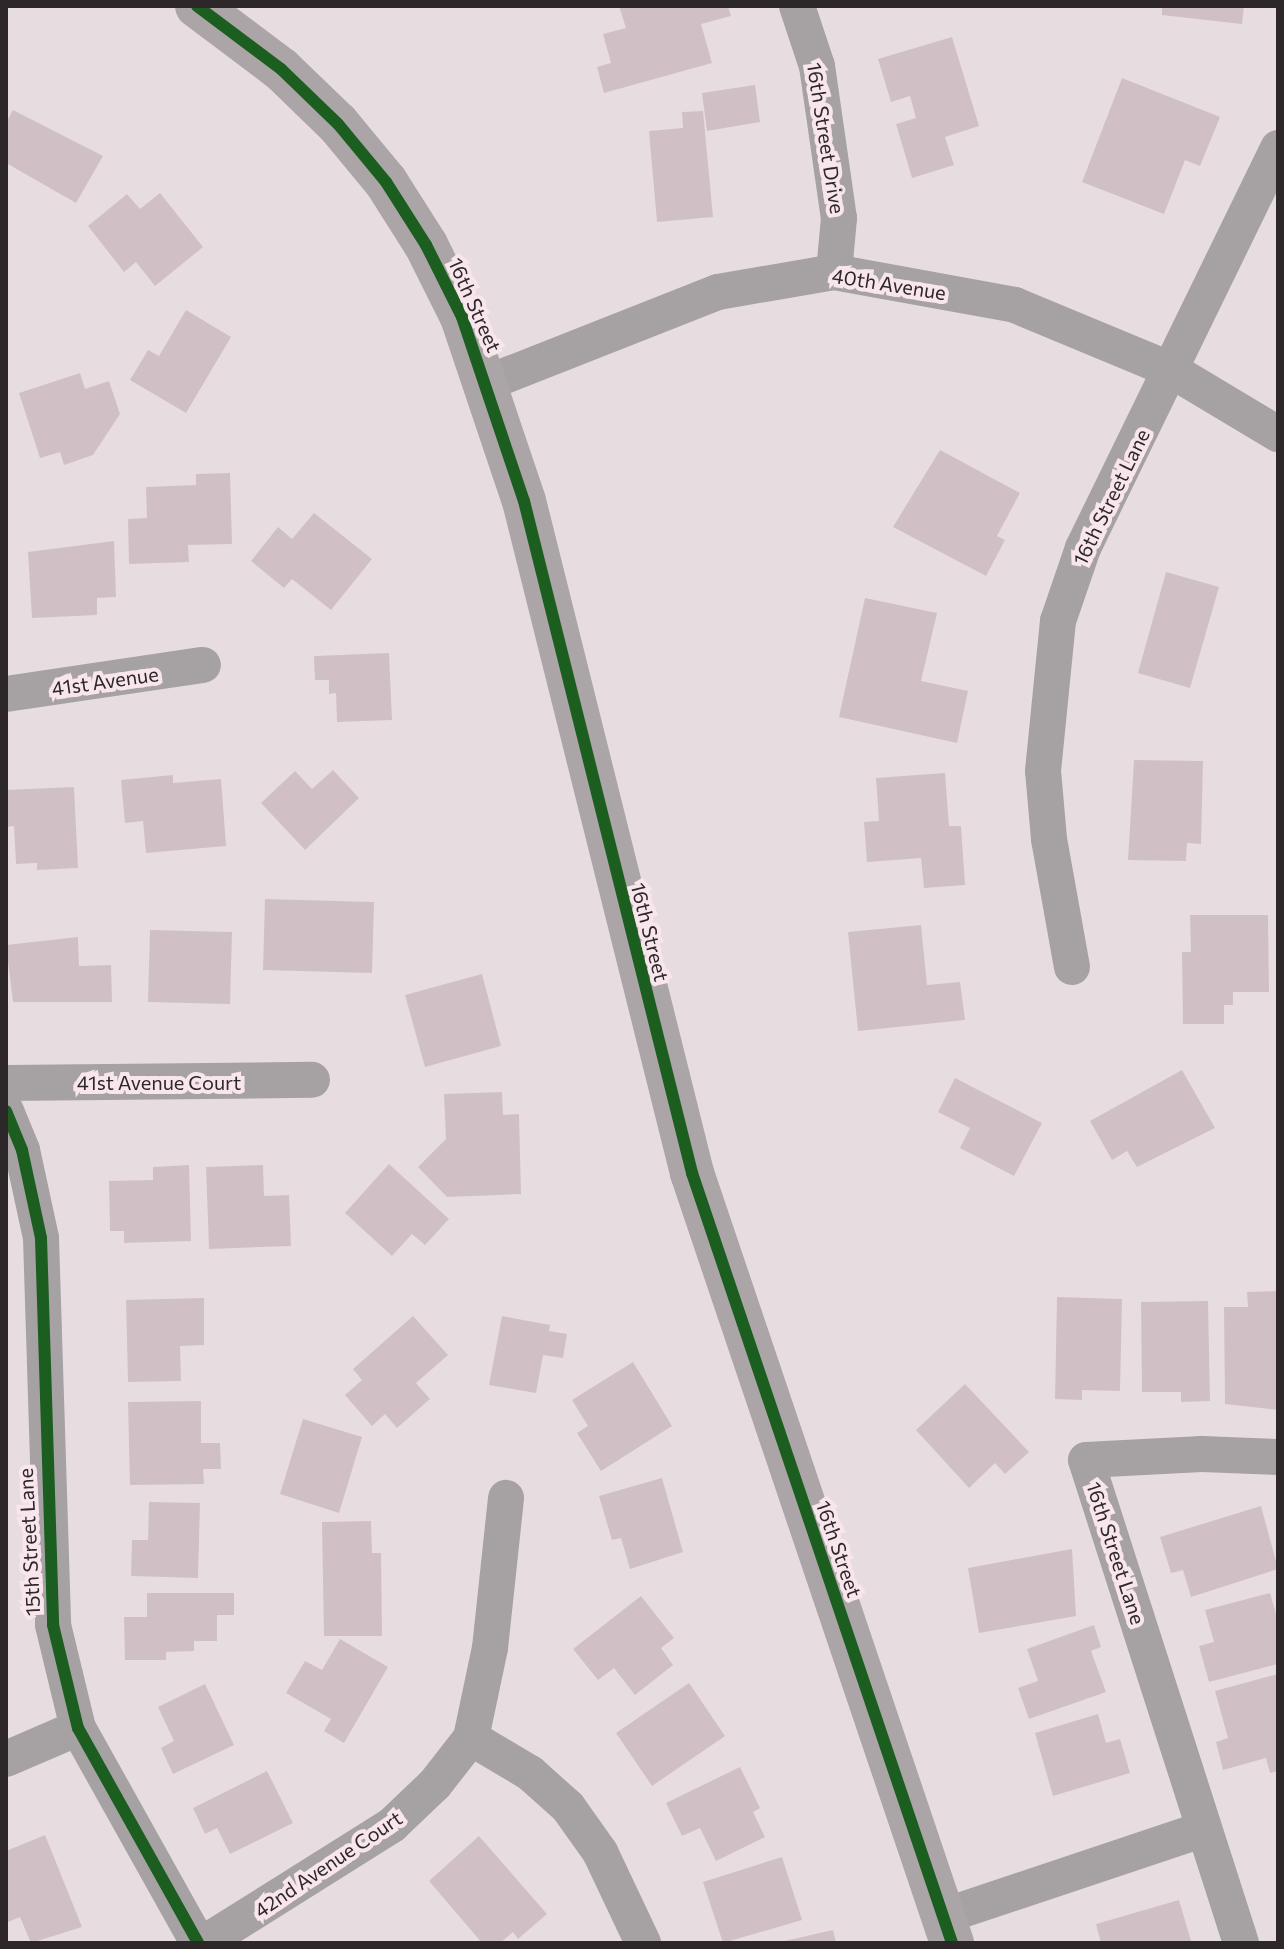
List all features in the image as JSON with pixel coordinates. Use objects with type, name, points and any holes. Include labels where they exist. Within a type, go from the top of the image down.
[{"type":"main road","name":"16th Street","points":[[197,6],[281,69],[338,124],[386,182],[426,245],[487,383],[524,501],[692,1173],[948,1930]]},
{"type":"street","name":"16th Street Drive","points":[[797,6],[817,66],[839,218],[834,272]]},
{"type":"street","name":"16th Street Lane","points":[[1072,967],[1049,839],[1043,771],[1058,621],[1083,548],[1278,148]]},
{"type":"street","name":"40th Avenue","points":[[487,383],[718,292],[834,272],[1015,305],[1171,370],[1278,434]]},
{"type":"street","name":"41st Avenue","points":[[6,694],[203,665]]},
{"type":"street","name":"41st Avenue Court","points":[[6,1083],[312,1080]]},
{"type":"street","name":"15th Street Lane","points":[[6,1111],[22,1150],[41,1238],[53,1625],[78,1728],[201,1943]]},
{"type":"street","name":"16th Street Lane","points":[[1241,1943],[1086,1460],[1202,1454],[1278,1457]]},
{"type":"street","name":"42nd Avenue Court","points":[[201,1943],[392,1825],[435,1784],[471,1738],[490,1648],[506,1498]]},
{"type":"street","points":[[6,1759],[78,1728]]},
{"type":"street","points":[[471,1738],[530,1773],[568,1807],[600,1852],[643,1943]]},
{"type":"street","points":[[948,1930],[1204,1829]]},
{"type":"building","points":[[619,6],[728,6],[731,16],[701,24],[712,63],[604,93],[597,67],[611,63],[603,34],[626,28]]},
{"type":"building","points":[[1162,6],[1244,6],[1242,24],[1162,15]]},
{"type":"building","points":[[952,37],[979,126],[945,137],[954,165],[912,178],[896,124],[916,118],[910,96],[891,102],[878,59]]},
{"type":"building","points":[[1122,78],[1220,117],[1200,166],[1185,160],[1164,214],[1082,182]]},
{"type":"building","points":[[755,85],[760,122],[707,131],[702,93]]},
{"type":"building","points":[[13,110],[103,156],[76,203],[6,163],[6,123]]},
{"type":"building","points":[[703,111],[713,217],[657,222],[649,131],[683,128],[682,112]]},
{"type":"building","points":[[160,193],[203,247],[155,286],[136,262],[124,272],[88,226],[127,194],[140,209]]},
{"type":"building","points":[[186,310],[231,337],[186,413],[130,380],[148,350],[159,356]]},
{"type":"building","points":[[80,373],[85,389],[109,381],[120,414],[93,455],[64,465],[60,452],[40,458],[19,393]]},
{"type":"building","points":[[940,450],[1020,493],[997,536],[1005,540],[986,576],[893,527]]},
{"type":"building","points":[[230,473],[232,544],[188,545],[189,562],[129,564],[128,519],[147,518],[146,487],[196,485],[196,474]]},
{"type":"building","points":[[314,513],[372,559],[331,610],[292,579],[284,588],[251,561],[278,527],[292,539]]},
{"type":"building","points":[[114,541],[116,597],[97,598],[97,615],[32,618],[28,552]]},
{"type":"building","points":[[1166,572],[1219,587],[1190,688],[1138,673]]},
{"type":"building","points":[[865,598],[937,613],[921,681],[968,691],[957,743],[839,717]]},
{"type":"building","points":[[389,653],[392,720],[337,722],[336,693],[329,694],[329,680],[315,680],[314,656]]},
{"type":"building","points":[[1134,760],[1203,761],[1201,844],[1187,843],[1186,861],[1128,860]]},
{"type":"building","points":[[333,770],[359,798],[305,850],[261,803],[295,771],[312,789]]},
{"type":"building","points":[[945,773],[949,826],[961,826],[965,885],[924,888],[921,858],[867,862],[864,822],[879,821],[876,778]]},
{"type":"building","points":[[173,775],[173,783],[221,779],[226,846],[146,853],[143,821],[125,823],[121,780]]},
{"type":"building","points":[[74,787],[78,868],[37,870],[37,863],[16,864],[14,826],[6,827],[6,790]]},
{"type":"building","points":[[265,899],[374,902],[372,973],[263,970]]},
{"type":"building","points":[[1190,915],[1268,915],[1269,992],[1233,992],[1233,1005],[1224,1005],[1224,1024],[1183,1024],[1182,952],[1191,952]]},
{"type":"building","points":[[921,925],[927,985],[960,982],[965,1020],[858,1031],[848,932]]},
{"type":"building","points":[[150,930],[232,932],[230,1004],[148,1002]]},
{"type":"building","points":[[78,937],[79,966],[111,965],[112,1002],[13,1002],[6,945]]},
{"type":"building","points":[[482,974],[501,1046],[425,1067],[405,995]]},
{"type":"building","points":[[1182,1070],[1215,1128],[1137,1167],[1127,1151],[1112,1160],[1090,1121]]},
{"type":"building","points":[[955,1078],[1042,1123],[1014,1176],[960,1148],[970,1128],[938,1112]]},
{"type":"building","points":[[502,1092],[503,1115],[519,1114],[521,1194],[447,1197],[418,1167],[446,1139],[444,1094]]},
{"type":"building","points":[[389,1164],[449,1219],[425,1245],[412,1234],[392,1256],[345,1213]]},
{"type":"building","points":[[189,1165],[191,1241],[124,1243],[124,1231],[110,1231],[109,1181],[153,1180],[153,1167]]},
{"type":"building","points":[[263,1165],[264,1196],[289,1195],[291,1246],[209,1249],[206,1167]]},
{"type":"building","points":[[1278,1291],[1278,1410],[1225,1404],[1224,1307],[1248,1307],[1247,1292]]},
{"type":"building","points":[[1057,1297],[1122,1299],[1120,1391],[1082,1390],[1082,1400],[1055,1399]]},
{"type":"building","points":[[204,1298],[204,1345],[180,1346],[181,1381],[128,1382],[126,1300]]},
{"type":"building","points":[[1208,1301],[1210,1401],[1181,1402],[1181,1392],[1142,1392],[1141,1302]]},
{"type":"building","points":[[413,1316],[448,1355],[416,1383],[430,1399],[397,1428],[385,1414],[372,1426],[345,1395],[362,1380],[353,1369]]},
{"type":"building","points":[[502,1316],[550,1325],[549,1331],[567,1334],[563,1358],[543,1355],[536,1393],[489,1385]]},
{"type":"building","points":[[633,1362],[672,1426],[601,1471],[577,1433],[588,1426],[572,1400]]},
{"type":"building","points":[[965,1384],[1029,1452],[1005,1474],[995,1463],[969,1488],[916,1430]]},
{"type":"building","points":[[201,1401],[201,1443],[220,1443],[221,1469],[203,1469],[204,1484],[130,1485],[128,1402]]},
{"type":"building","points":[[303,1419],[362,1437],[339,1513],[280,1494]]},
{"type":"building","points":[[662,1478],[683,1552],[630,1569],[621,1538],[612,1540],[599,1496]]},
{"type":"building","points":[[149,1502],[200,1503],[198,1578],[131,1576],[132,1540],[148,1540]]},
{"type":"building","points":[[1261,1506],[1278,1569],[1191,1597],[1183,1570],[1171,1573],[1160,1537]]},
{"type":"building","points":[[371,1521],[372,1553],[381,1553],[382,1636],[324,1636],[322,1522]]},
{"type":"building","points":[[1072,1549],[1076,1616],[979,1633],[968,1568]]},
{"type":"building","points":[[147,1593],[234,1593],[234,1615],[217,1615],[217,1641],[194,1641],[194,1651],[166,1652],[166,1660],[125,1660],[124,1617],[147,1617]]},
{"type":"building","points":[[1270,1593],[1278,1621],[1278,1664],[1209,1682],[1199,1646],[1214,1642],[1205,1610]]},
{"type":"building","points":[[641,1596],[674,1638],[661,1648],[673,1665],[635,1695],[614,1668],[598,1680],[573,1649]]},
{"type":"building","points":[[1094,1625],[1101,1647],[1091,1651],[1106,1692],[1029,1719],[1018,1688],[1038,1681],[1027,1649]]},
{"type":"building","points":[[340,1639],[388,1667],[344,1743],[324,1731],[331,1719],[286,1693],[305,1661],[322,1670]]},
{"type":"building","points":[[1278,1674],[1278,1771],[1270,1773],[1266,1758],[1223,1770],[1216,1742],[1228,1738],[1215,1691]]},
{"type":"building","points":[[689,1683],[725,1736],[652,1786],[616,1733]]},
{"type":"building","points":[[205,1684],[234,1745],[173,1774],[161,1748],[174,1741],[158,1707]]},
{"type":"building","points":[[1098,1714],[1106,1743],[1120,1739],[1130,1773],[1053,1796],[1035,1733]]},
{"type":"building","points":[[740,1767],[760,1808],[753,1812],[765,1837],[716,1861],[700,1828],[682,1836],[666,1803]]},
{"type":"building","points":[[267,1771],[293,1823],[230,1854],[217,1828],[205,1834],[193,1808]]},
{"type":"building","points":[[45,1835],[82,1927],[31,1943],[20,1917],[8,1922],[6,1916],[6,1851]]},
{"type":"building","points":[[479,1836],[547,1914],[518,1939],[513,1932],[500,1943],[482,1943],[429,1881]]},
{"type":"building","points":[[782,1857],[802,1920],[723,1943],[703,1882]]},
{"type":"building","points":[[1179,1900],[1191,1941],[1101,1943],[1096,1924]]},
{"type":"building","points":[[833,1930],[836,1943],[780,1943],[780,1942]]},
{"type":"cycle path","points":[[197,6],[281,69],[338,124],[386,182],[426,245],[462,317],[524,501],[692,1173],[952,1943]]},
{"type":"cycle path","points":[[6,1111],[22,1150],[41,1238],[53,1625],[78,1728],[198,1943]]}]
